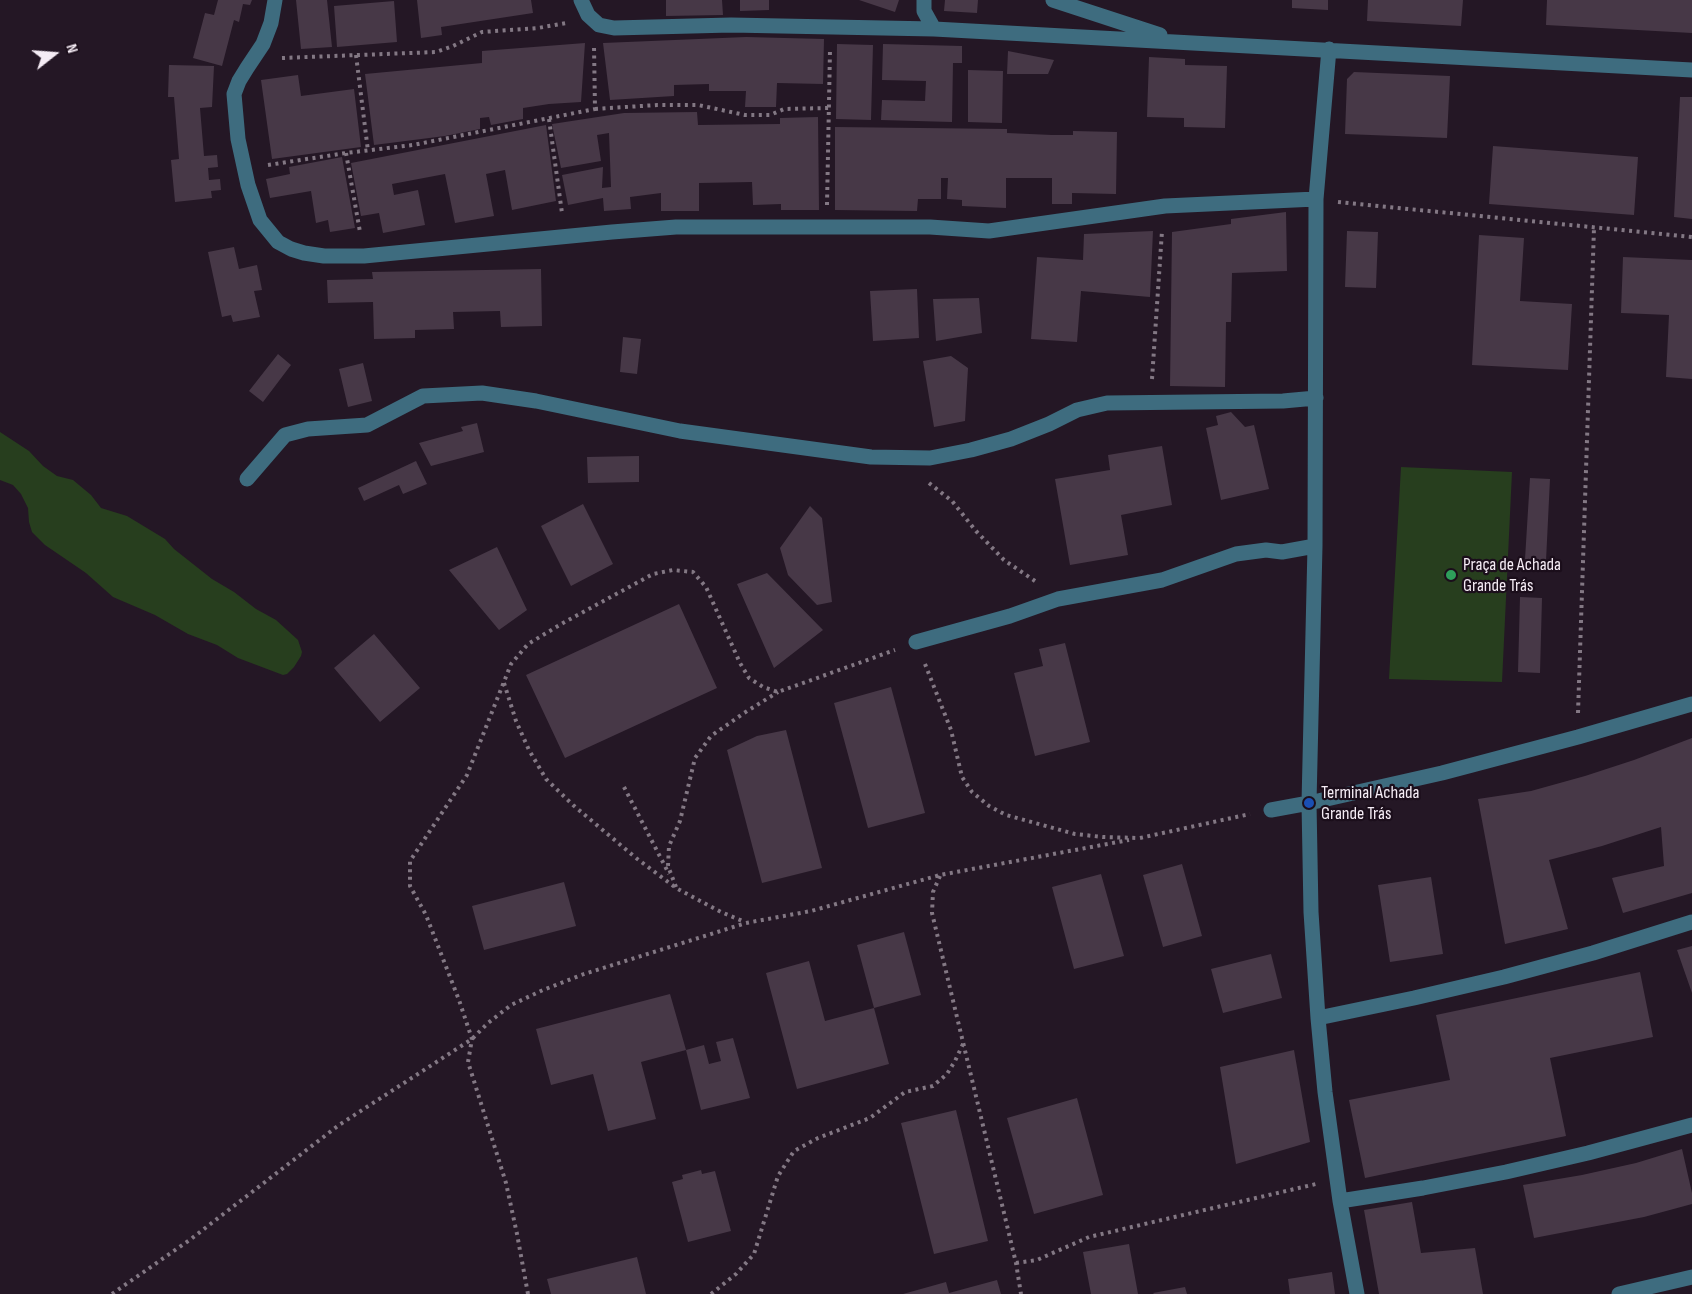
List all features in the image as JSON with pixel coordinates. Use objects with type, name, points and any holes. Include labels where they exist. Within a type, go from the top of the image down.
[{"type":"street","points":[[275,0],[271,22],[263,44],[246,68],[234,94],[238,139],[254,205],[260,220],[278,242],[304,253],[324,256],[364,256],[676,227],[930,226],[989,231],[1165,206],[1316,199]]},
{"type":"street","points":[[581,0],[594,20],[614,28],[731,25],[934,28],[1692,70]]},
{"type":"street","points":[[924,0],[924,10],[934,28]]},
{"type":"street","points":[[1053,0],[1180,42]]},
{"type":"street","points":[[1329,49],[1316,199],[1315,546],[1309,803],[1311,912],[1325,1092],[1340,1201],[1357,1294]]},
{"type":"street","points":[[247,479],[285,435],[308,429],[368,425],[423,396],[482,393],[536,401],[680,431],[871,457],[930,458],[1011,439],[1077,410],[1107,403],[1283,402],[1316,398]]},
{"type":"street","points":[[916,642],[1010,616],[1058,599],[1162,580],[1236,554],[1266,550],[1282,552],[1315,546]]},
{"type":"street","points":[[1271,810],[1442,773],[1692,704]]},
{"type":"street","points":[[1318,1018],[1504,977],[1593,953],[1692,922]]},
{"type":"street","points":[[1340,1201],[1506,1172],[1692,1125]]},
{"type":"street","points":[[1619,1294],[1692,1277]]},
{"type":"path","points":[[254,59],[436,52],[482,32],[538,28],[594,20],[595,109]]},
{"type":"path","points":[[826,226],[831,26]]},
{"type":"path","points":[[356,55],[368,151]]},
{"type":"path","points":[[245,169],[413,145],[595,109],[698,105],[745,115],[770,115],[784,109],[829,108]]},
{"type":"path","points":[[549,119],[565,237]]},
{"type":"path","points":[[346,153],[364,256]]},
{"type":"path","points":[[1316,199],[1692,237]]},
{"type":"path","points":[[1151,403],[1159,258],[1165,206]]},
{"type":"path","points":[[1578,737],[1594,228]]},
{"type":"path","points":[[927,481],[952,501],[976,531],[1004,560],[1034,580],[1043,583]]},
{"type":"path","points":[[528,1294],[506,1183],[468,1062],[472,1039],[430,924],[410,886],[410,861],[467,775],[511,664],[528,644],[653,574],[673,570],[693,572],[706,587],[749,678],[763,687],[778,692]]},
{"type":"path","points":[[676,888],[668,866],[669,846],[680,820],[695,758],[711,736],[778,692],[916,642],[951,730],[962,777],[972,792],[989,806],[1006,815],[1035,824],[1075,834],[1139,838]]},
{"type":"path","points":[[504,682],[516,721],[546,779],[636,858],[676,888],[746,923]]},
{"type":"path","points":[[624,787],[676,888]]},
{"type":"path","points":[[112,1294],[191,1239],[339,1125],[472,1039],[511,1005],[543,990],[584,974],[746,923],[811,910],[940,875],[1139,838],[1271,810]]},
{"type":"path","points":[[940,875],[933,892],[932,913],[1016,1263],[1021,1294]]},
{"type":"path","points":[[711,1294],[736,1274],[754,1254],[778,1176],[794,1151],[818,1138],[870,1118],[905,1092],[933,1086],[956,1060],[964,1041]]},
{"type":"path","points":[[1016,1263],[1037,1260],[1089,1237],[1337,1179]]},
{"type":"green space","points":[[0,432],[29,451],[43,466],[57,476],[73,480],[91,495],[101,508],[127,516],[165,539],[212,579],[276,620],[298,640],[302,652],[294,667],[283,675],[238,658],[217,645],[188,634],[155,615],[113,597],[86,573],[45,545],[32,532],[28,508],[21,494],[13,485],[0,480]]},
{"type":"green space","name":"Praça de Achada Grande Trás","points":[[1401,467],[1512,472],[1502,682],[1389,679]]},
{"type":"building","points":[[218,0],[252,0],[250,5],[243,4],[239,22],[234,20],[222,66],[193,58],[205,13],[214,15]]},
{"type":"building","points":[[296,0],[327,0],[332,47],[301,49]]},
{"type":"building","points":[[417,0],[531,0],[533,13],[441,27],[442,35],[421,38]]},
{"type":"building","points":[[666,0],[722,0],[723,15],[666,16]]},
{"type":"building","points":[[740,0],[769,0],[769,10],[740,11]]},
{"type":"building","points":[[859,0],[899,0],[895,12]]},
{"type":"building","points":[[945,0],[978,0],[977,13],[944,11]]},
{"type":"building","points":[[1292,0],[1328,0],[1328,10],[1292,8]]},
{"type":"building","points":[[1368,0],[1463,0],[1461,26],[1367,21]]},
{"type":"building","points":[[1547,0],[1692,0],[1692,33],[1546,25]]},
{"type":"building","points":[[394,1],[397,42],[337,47],[334,6]]},
{"type":"building","points":[[746,37],[824,39],[823,84],[777,83],[776,107],[745,107],[746,91],[709,91],[709,84],[674,85],[674,96],[610,100],[603,43]]},
{"type":"building","points":[[585,43],[581,102],[523,108],[523,119],[491,125],[489,117],[480,118],[480,129],[374,145],[365,74],[482,63],[482,51]]},
{"type":"building","points":[[837,44],[873,45],[871,120],[836,119]]},
{"type":"building","points":[[883,44],[962,46],[962,63],[953,63],[952,122],[881,120],[882,100],[925,101],[926,81],[882,80]]},
{"type":"building","points":[[1008,51],[1054,60],[1048,74],[1007,74]]},
{"type":"building","points":[[1149,57],[1185,59],[1185,65],[1227,66],[1225,128],[1184,127],[1184,118],[1147,117]]},
{"type":"building","points":[[169,65],[214,66],[212,107],[200,108],[204,156],[217,155],[218,167],[208,168],[209,180],[220,179],[221,190],[211,191],[212,198],[175,202],[171,160],[179,159],[174,97],[168,97]]},
{"type":"building","points":[[968,70],[1003,71],[1002,123],[968,122]]},
{"type":"building","points":[[1354,72],[1450,76],[1447,138],[1345,134],[1347,79]]},
{"type":"building","points":[[298,75],[301,96],[354,89],[361,147],[272,159],[261,80]]},
{"type":"building","points":[[1680,97],[1692,97],[1692,219],[1674,217]]},
{"type":"building","points":[[697,112],[698,125],[780,124],[780,118],[818,117],[819,210],[781,210],[781,204],[753,205],[752,182],[699,183],[699,211],[661,211],[661,193],[630,197],[631,209],[604,211],[603,198],[568,205],[562,175],[603,167],[602,188],[611,187],[609,133],[597,135],[601,161],[561,168],[552,124],[624,113]]},
{"type":"building","points":[[546,125],[556,201],[512,210],[505,170],[486,174],[494,216],[455,223],[445,174],[392,184],[394,195],[418,190],[425,225],[383,233],[379,213],[361,216],[351,163]]},
{"type":"building","points":[[835,127],[1007,129],[1007,133],[1052,135],[1073,135],[1073,131],[1117,132],[1116,194],[1072,193],[1072,204],[1052,204],[1052,178],[1006,178],[1006,208],[962,206],[962,200],[947,199],[948,178],[941,178],[941,199],[918,199],[917,211],[835,210]]},
{"type":"building","points":[[1493,146],[1638,157],[1634,215],[1489,204]]},
{"type":"building","points":[[342,157],[355,228],[330,232],[328,220],[316,223],[311,191],[270,198],[266,179],[290,174],[289,167]]},
{"type":"building","points":[[1286,212],[1287,271],[1232,273],[1231,322],[1226,322],[1225,387],[1170,386],[1172,232],[1231,224],[1231,219]]},
{"type":"building","points":[[1153,231],[1150,297],[1081,291],[1077,342],[1031,339],[1037,257],[1083,260],[1084,234]]},
{"type":"building","points":[[1347,231],[1378,232],[1376,288],[1345,287]]},
{"type":"building","points":[[1479,235],[1524,238],[1520,301],[1572,304],[1568,370],[1472,365]]},
{"type":"building","points":[[234,247],[239,269],[257,265],[262,290],[254,291],[260,317],[233,322],[231,315],[222,317],[208,252]]},
{"type":"building","points":[[1623,257],[1692,260],[1692,379],[1666,377],[1669,315],[1621,313]]},
{"type":"building","points":[[541,269],[542,326],[501,327],[500,311],[453,312],[454,329],[415,330],[415,338],[374,339],[373,302],[328,303],[327,280],[373,279],[372,272]]},
{"type":"building","points":[[917,289],[919,338],[873,341],[870,291]]},
{"type":"building","points":[[979,298],[982,333],[936,341],[933,299]]},
{"type":"building","points":[[623,337],[641,339],[637,374],[620,372]]},
{"type":"building","points":[[278,354],[291,365],[263,402],[249,391]]},
{"type":"building","points":[[951,356],[968,368],[965,421],[934,427],[923,361]]},
{"type":"building","points":[[363,363],[372,401],[348,407],[339,369]]},
{"type":"building","points":[[1231,412],[1245,427],[1254,425],[1269,489],[1221,500],[1206,428],[1218,425],[1216,416]]},
{"type":"building","points":[[477,423],[484,452],[431,466],[419,443],[463,431],[461,427]]},
{"type":"building","points":[[1162,446],[1172,505],[1121,515],[1128,555],[1070,565],[1055,479],[1110,470],[1108,455]]},
{"type":"building","points":[[639,456],[639,482],[588,483],[587,457]]},
{"type":"building","points":[[416,461],[427,484],[403,494],[399,485],[364,501],[358,488]]},
{"type":"building","points":[[1530,478],[1550,479],[1546,561],[1525,559]]},
{"type":"building","points":[[583,504],[613,564],[571,586],[541,526]]},
{"type":"building","points":[[810,506],[822,518],[832,602],[817,605],[788,575],[780,548]]},
{"type":"building","points":[[497,547],[527,610],[499,630],[449,570]]},
{"type":"building","points":[[767,573],[823,630],[774,668],[737,584]]},
{"type":"building","points":[[1520,597],[1542,598],[1540,673],[1518,672]]},
{"type":"building","points":[[679,604],[717,688],[565,758],[526,675]]},
{"type":"building","points":[[374,634],[420,688],[380,722],[334,668]]},
{"type":"building","points":[[1065,643],[1090,742],[1035,756],[1014,673],[1043,666],[1039,649]]},
{"type":"building","points":[[891,687],[925,813],[868,828],[834,703]]},
{"type":"building","points":[[786,730],[822,868],[762,883],[727,750],[757,736]]},
{"type":"building","points":[[1692,738],[1692,893],[1623,913],[1612,878],[1664,866],[1661,827],[1549,860],[1568,929],[1505,944],[1478,799],[1531,791],[1585,776]]},
{"type":"building","points":[[1182,864],[1202,936],[1163,947],[1143,875]]},
{"type":"building","points":[[1101,874],[1124,956],[1074,969],[1052,887]]},
{"type":"building","points":[[1431,877],[1443,954],[1390,962],[1378,885]]},
{"type":"building","points":[[564,882],[576,926],[484,950],[472,906]]},
{"type":"building","points":[[904,932],[921,995],[874,1008],[857,945]]},
{"type":"building","points":[[1692,946],[1692,993],[1677,950]]},
{"type":"building","points":[[1271,954],[1282,998],[1223,1013],[1211,969]]},
{"type":"building","points":[[809,961],[825,1021],[874,1008],[889,1064],[797,1089],[766,973]]},
{"type":"building","points":[[1640,972],[1653,1037],[1550,1058],[1566,1136],[1365,1178],[1349,1100],[1450,1080],[1436,1015]]},
{"type":"building","points":[[670,994],[686,1050],[641,1062],[656,1119],[608,1131],[593,1074],[551,1085],[536,1029]]},
{"type":"building","points":[[733,1038],[750,1098],[701,1110],[686,1050],[704,1045],[709,1064],[721,1061],[716,1042]]},
{"type":"building","points":[[1294,1050],[1310,1142],[1236,1164],[1220,1067]]},
{"type":"building","points":[[1077,1098],[1103,1195],[1034,1214],[1007,1118]]},
{"type":"building","points":[[956,1110],[988,1241],[934,1254],[901,1123]]},
{"type":"building","points":[[1682,1149],[1692,1193],[1692,1204],[1644,1217],[1534,1238],[1523,1185],[1636,1163]]},
{"type":"building","points":[[701,1170],[702,1174],[715,1171],[731,1231],[688,1242],[672,1182],[683,1179],[682,1175]]},
{"type":"building","points":[[1412,1202],[1421,1253],[1475,1248],[1483,1294],[1379,1294],[1364,1210]]},
{"type":"building","points":[[1129,1244],[1138,1294],[1091,1294],[1083,1252]]},
{"type":"building","points":[[637,1257],[646,1294],[551,1294],[547,1279]]},
{"type":"building","points":[[1332,1272],[1335,1294],[1290,1294],[1288,1279]]},
{"type":"building","points":[[997,1280],[1001,1294],[903,1294],[946,1282],[949,1293]]},
{"type":"building","points":[[1185,1287],[1187,1294],[1153,1293]]},
{"type":"place","name":"Praça de Achada Grande Trás","points":[[1451,575]]},
{"type":"place","name":"Terminal Achada Grande Trás","points":[[1309,803]]}]
